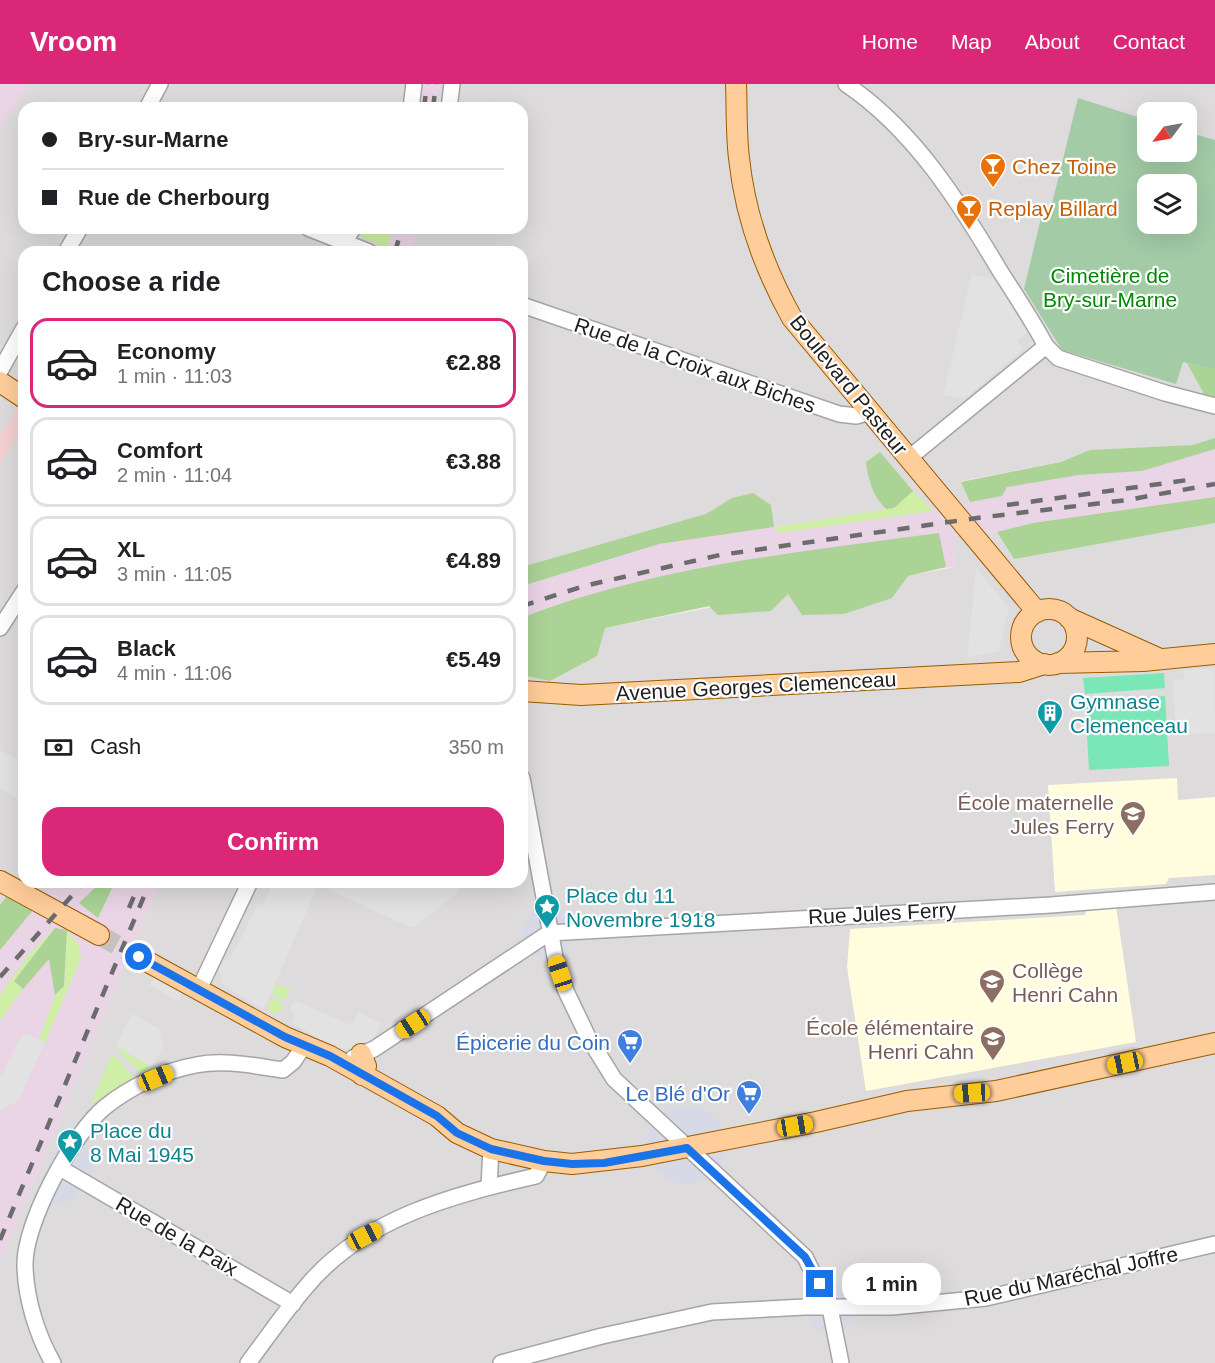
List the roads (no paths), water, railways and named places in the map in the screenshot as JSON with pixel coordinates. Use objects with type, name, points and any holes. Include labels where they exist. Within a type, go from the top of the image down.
[{"type":"main road","name":"Boulevard Pasteur","points":[[736,84],[742,189],[750,223],[775,287],[792,318],[1036,612]]},
{"type":"main road","name":"Boulevard Pasteur","points":[[738,120],[745,104],[748,84]]},
{"type":"main road","points":[[0,382],[18,394]]},
{"type":"main road","points":[[990,672],[1011,658],[1022,644],[1024,626],[1036,612],[1054,610],[1158,658]]},
{"type":"main road","points":[[1022,644],[1030,657],[1051,664],[1066,659],[1076,644],[1074,626],[1069,618]]},
{"type":"main road","name":"Avenue Georges Clemenceau","points":[[528,691],[580,695],[1019,672],[1051,664],[1143,661],[1215,654]]},
{"type":"main road","points":[[0,881],[99,935]]},
{"type":"main road","points":[[139,957],[304,1046],[357,1065],[437,1116],[457,1133],[491,1149],[544,1161],[604,1163],[816,1122],[907,1101],[1004,1089],[1215,1043]]},
{"type":"street","points":[[150,102],[160,84]]},
{"type":"street","points":[[412,102],[414,84]]},
{"type":"street","points":[[450,102],[452,84]]},
{"type":"street","points":[[846,84],[866,97],[903,133],[954,196],[1046,346],[1058,358],[1165,393],[1215,406]]},
{"type":"street","points":[[318,234],[338,246]]},
{"type":"street","name":"Rue de la Croix aux Biches","points":[[528,307],[839,414],[856,416],[870,412]]},
{"type":"street","points":[[0,370],[18,338]]},
{"type":"street","points":[[909,458],[1046,346]]},
{"type":"street","points":[[0,628],[18,600]]},
{"type":"street","points":[[528,812],[549,933],[565,989],[588,1037],[614,1078],[805,1257],[830,1308],[841,1363]]},
{"type":"street","points":[[199,989],[247,888]]},
{"type":"street","name":"Rue Jules Ferry","points":[[549,933],[1051,905],[1215,892]]},
{"type":"street","points":[[357,1065],[374,1049],[549,933]]},
{"type":"street","points":[[53,1363],[33,1312],[25,1266],[26,1248],[36,1212],[60,1168],[92,1119],[106,1106],[144,1083],[197,1064],[227,1063],[283,1070],[293,1062],[304,1046]]},
{"type":"street","points":[[489,1187],[491,1149]]},
{"type":"street","points":[[248,1363],[307,1286],[365,1236],[416,1210],[489,1187],[536,1176],[544,1161]]},
{"type":"street","name":"Rue de la Paix","points":[[60,1168],[293,1304]]},
{"type":"street","name":"Rue du Maréchal Joffre","points":[[501,1363],[602,1336],[712,1312],[805,1307],[904,1307],[986,1298],[1215,1244]]},
{"type":"tunnel","points":[[99,935],[139,957]]},
{"type":"railway","points":[[425,102],[427,84]]},
{"type":"railway","points":[[434,102],[436,84]]},
{"type":"railway","points":[[397,246],[400,234]]},
{"type":"railway","points":[[1007,505],[1188,480]]},
{"type":"railway","points":[[528,604],[584,586],[720,555],[977,518],[1127,500],[1215,484]]},
{"type":"railway","points":[[0,977],[79,888]]},
{"type":"railway","points":[[129,908],[137,888]]},
{"type":"railway","points":[[0,1240],[147,888]]},
{"type":"place","name":"Chez Toine","points":[[993,189]]},
{"type":"place","name":"Replay Billard","points":[[969,231]]},
{"type":"place","name":"Gymnase Clemenceau","points":[[1050,736]]},
{"type":"place","name":"École maternelle Jules Ferry","points":[[1133,837]]},
{"type":"place","name":"Place du 11 Novembre 1918","points":[[547,930]]},
{"type":"place","name":"Collège Henri Cahn","points":[[992,1005]]},
{"type":"place","name":"École élémentaire Henri Cahn","points":[[993,1062]]},
{"type":"place","name":"Épicerie du Coin","points":[[630,1065]]},
{"type":"place","name":"Le Blé d'Or","points":[[749,1116]]},
{"type":"place","name":"Place du 8 Mai 1945","points":[[70,1165]]},
{"type":"park label","name":"Cimetière de Bry-sur-Marne","points":[[1110,287]]}]
